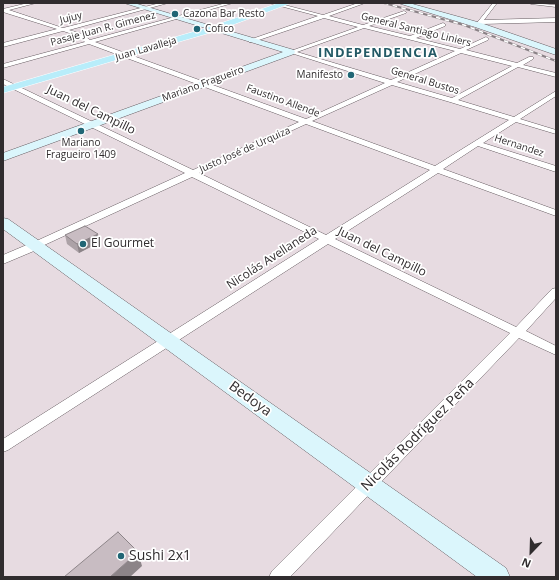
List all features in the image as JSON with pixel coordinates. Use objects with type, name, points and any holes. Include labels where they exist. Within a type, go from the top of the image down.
[{"type":"main road","name":"General Bustos","points":[[127,3],[291,52]]},
{"type":"main road","points":[[401,3],[480,24],[556,51]]},
{"type":"main road","name":"Juan Lavalleja","points":[[3,90],[213,29],[284,4]]},
{"type":"main road","name":"Mariano Fragueiro","points":[[3,157],[291,52]]},
{"type":"main road","name":"Bedoya","points":[[3,222],[497,577]]},
{"type":"street","points":[[3,10],[34,3]]},
{"type":"street","name":"Jujuy","points":[[3,45],[166,3]]},
{"type":"street","name":"Pasaje Juan R. Gimenez","points":[[3,66],[231,3]]},
{"type":"street","name":"General Santiago Liniers","points":[[271,3],[284,4],[324,16],[556,74]]},
{"type":"street","points":[[252,40],[363,3]]},
{"type":"street","points":[[480,24],[495,3]]},
{"type":"street","points":[[531,3],[556,6]]},
{"type":"street","points":[[541,4],[551,11]]},
{"type":"street","name":"Faustino Allende","points":[[3,10],[80,35],[90,42],[124,55],[556,213]]},
{"type":"street","name":"Mariano Fragueiro","points":[[291,52],[404,12]]},
{"type":"street","points":[[480,24],[556,20]]},
{"type":"street","points":[[410,38],[443,25]]},
{"type":"street","name":"Justo José de Urquiza","points":[[3,260],[308,122],[486,39]]},
{"type":"street","name":"General Bustos","points":[[291,52],[556,132]]},
{"type":"street","points":[[452,101],[530,58]]},
{"type":"street","name":"Juan del Campillo","points":[[3,81],[556,351]]},
{"type":"street","name":"Nicolás Avellaneda","points":[[3,446],[556,93]]},
{"type":"street","name":"Hernandez","points":[[476,143],[556,169]]},
{"type":"street","name":"Nicolás Rodríguez Peña","points":[[278,577],[518,332],[556,291]]},
{"type":"building","points":[[85,226],[98,234],[77,244],[65,235]]},
{"type":"building","points":[[118,532],[138,552],[110,577],[64,577]]},
{"type":"railway","points":[[384,3],[464,25],[556,61]]},
{"type":"place","name":"Cazona Bar Resto","points":[[175,14]]},
{"type":"place","name":"Cofico","points":[[197,29]]},
{"type":"place","name":"Manifesto","points":[[351,75]]},
{"type":"place","name":"Mariano Fragueiro 1409","points":[[81,131]]},
{"type":"place","name":"El Gourmet","points":[[83,244]]},
{"type":"place","name":"Sushi 2x1","points":[[121,556]]},
{"type":"district","name":"INDEPENDENCIA","points":[[378,53]]}]
